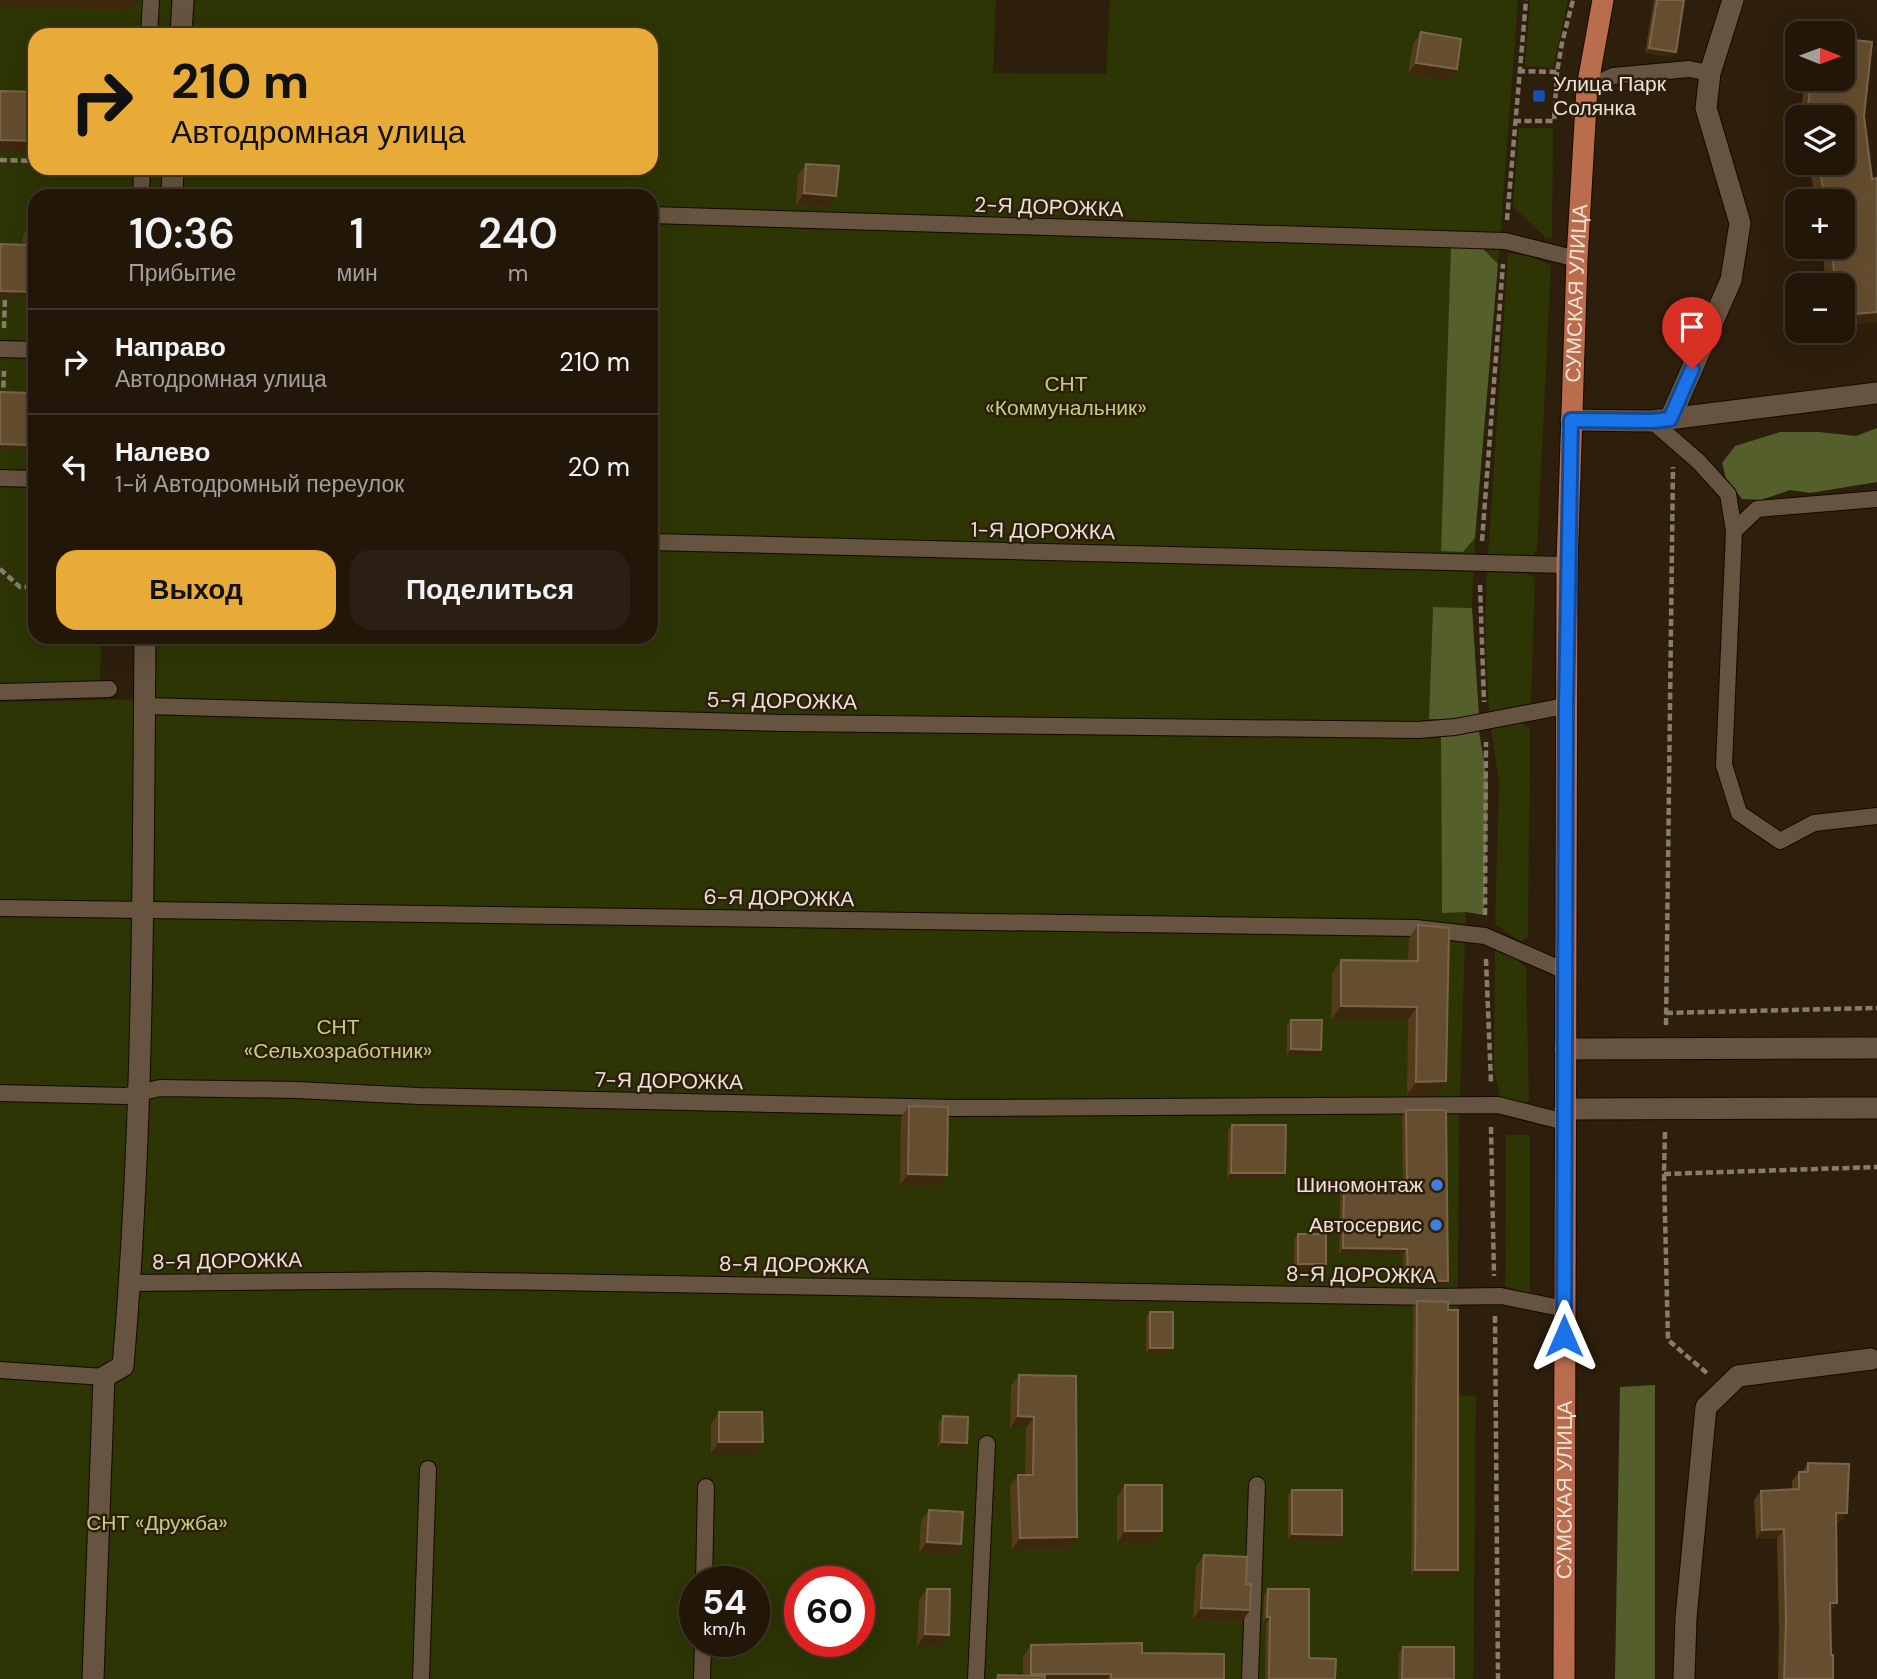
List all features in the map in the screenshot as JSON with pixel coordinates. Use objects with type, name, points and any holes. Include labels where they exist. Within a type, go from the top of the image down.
[{"type":"main road","name":"СУМСКАЯ УЛИЦА","points":[[1564,1679],[1567,565],[1577,259],[1587,88],[1603,0]]},
{"type":"street","points":[[181,28],[183,0]]},
{"type":"street","points":[[1661,420],[1731,279],[1740,223],[1706,108],[1710,73],[1733,0]]},
{"type":"street","points":[[1571,420],[1661,420],[1877,393]]},
{"type":"street","points":[[93,1679],[104,1377],[123,1366],[130,1283],[132,1095],[142,909],[145,644]]},
{"type":"street","points":[[1565,1049],[1877,1048]]},
{"type":"street","points":[[1565,1115],[1877,1108]]},
{"type":"street","points":[[1684,1679],[1686,1618],[1706,1406],[1738,1376],[1871,1359]]},
{"type":"lane","points":[[149,28],[151,0]]},
{"type":"lane","points":[[1587,88],[1613,76],[1689,69],[1710,73]]},
{"type":"lane","name":"2-Я ДОРОЖКА","points":[[658,215],[1505,241],[1577,259]]},
{"type":"lane","points":[[0,349],[28,350]]},
{"type":"lane","points":[[1661,420],[1674,440],[1699,462],[1728,494],[1734,531],[1724,765],[1739,813],[1780,841],[1814,823],[1877,816]]},
{"type":"lane","points":[[0,478],[28,479]]},
{"type":"lane","points":[[1734,531],[1757,509],[1877,499]]},
{"type":"lane","name":"1-Я ДОРОЖКА","points":[[658,542],[1567,565]]},
{"type":"lane","points":[[0,691],[109,689]]},
{"type":"lane","name":"5-Я ДОРОЖКА","points":[[145,706],[784,723],[1418,730],[1455,727],[1566,706]]},
{"type":"lane","points":[[0,908],[142,909]]},
{"type":"lane","name":"6-Я ДОРОЖКА","points":[[142,909],[1416,928],[1485,936],[1565,971]]},
{"type":"lane","name":"7-Я ДОРОЖКА","points":[[0,1093],[132,1095],[160,1088],[297,1090],[419,1097],[955,1108],[1491,1105],[1565,1115]]},
{"type":"lane","name":"8-Я ДОРОЖКА","points":[[130,1283],[428,1280],[1494,1297],[1565,1309]]},
{"type":"lane","points":[[0,1370],[104,1377]]},
{"type":"lane","points":[[976,1679],[988,1444]]},
{"type":"lane","points":[[421,1679],[428,1469]]},
{"type":"lane","points":[[1250,1679],[1257,1485]]},
{"type":"lane","points":[[704,1566],[706,1487]]},
{"type":"lane","points":[[702,1679],[703,1657]]},
{"type":"path","points":[[1499,1679],[1491,1105],[1485,936],[1485,722],[1480,564],[1518,71],[1526,0]]},
{"type":"path","points":[[1514,121],[1553,121],[1557,72],[1573,0]]},
{"type":"path","points":[[1518,71],[1557,72]]},
{"type":"path","points":[[0,160],[28,161]]},
{"type":"path","points":[[1674,440],[1666,1013],[1877,1008]]},
{"type":"path","points":[[0,569],[20,587],[28,587]]},
{"type":"path","points":[[1706,1406],[1708,1374],[1668,1340],[1664,1174],[1877,1167]]},
{"type":"green space","points":[[0,0],[172,0],[170,28],[28,28],[28,175],[162,175],[160,189],[28,189],[28,644],[134,646],[101,646],[100,682],[0,684]]},
{"type":"green space","points":[[185,0],[996,0],[993,73],[1106,74],[1110,0],[1518,0],[1498,264],[1481,247],[1451,249],[1463,552],[1475,538],[1472,608],[1433,607],[1429,718],[1452,720],[1479,715],[1479,731],[1441,737],[1442,912],[1466,912],[1459,1119],[1457,1395],[1476,1396],[1473,1679],[0,1679],[0,702],[148,699],[149,644],[658,644],[658,189],[174,189],[176,175],[658,175],[658,28],[183,28]]},
{"type":"green space","points":[[1530,0],[1568,0],[1553,68],[1525,66]]},
{"type":"green space","points":[[1519,128],[1553,128],[1552,238],[1546,238],[1513,207]]},
{"type":"green space","points":[[1481,247],[1498,264],[1475,538],[1463,552],[1441,551],[1451,248]]},
{"type":"green space","points":[[1508,253],[1534,258],[1551,265],[1537,550],[1530,559],[1488,557]]},
{"type":"green space","points":[[1877,428],[1877,482],[1810,493],[1790,490],[1761,500],[1742,499],[1726,478],[1722,463],[1735,446],[1780,432],[1856,436]]},
{"type":"green space","points":[[1487,572],[1526,573],[1535,578],[1531,703],[1524,708],[1489,714],[1485,628]]},
{"type":"green space","points":[[1433,607],[1472,608],[1479,715],[1453,720],[1429,719]]},
{"type":"green space","points":[[1521,722],[1530,729],[1528,937],[1520,941],[1495,924],[1499,782],[1491,728]]},
{"type":"green space","points":[[1479,731],[1488,784],[1484,915],[1466,912],[1442,913],[1441,737]]},
{"type":"green space","points":[[1495,949],[1517,959],[1526,968],[1529,1102],[1521,1103],[1500,1097],[1494,1070]]},
{"type":"green space","points":[[1506,1135],[1530,1135],[1530,1294],[1505,1286]]},
{"type":"green space","points":[[1655,1385],[1655,1679],[1615,1679],[1620,1387]]},
{"type":"building","points":[[1657,0],[1684,0],[1676,52],[1649,48]]},
{"type":"building","points":[[1421,32],[1461,39],[1457,69],[1416,63]]},
{"type":"building","points":[[1855,40],[1872,42],[1864,116],[1872,179],[1877,178],[1877,312],[1855,314],[1855,273],[1834,273],[1833,259],[1855,259],[1855,189],[1823,189],[1821,175],[1855,175],[1855,105],[1808,105],[1810,91],[1855,91]]},
{"type":"building","points":[[0,91],[28,92],[28,141],[0,140]]},
{"type":"building","points":[[806,164],[839,166],[836,196],[804,193]]},
{"type":"building","points":[[28,229],[28,292],[0,291],[0,244],[27,245]]},
{"type":"building","points":[[0,392],[28,393],[28,445],[0,444]]},
{"type":"building","points":[[1418,925],[1449,928],[1446,1081],[1416,1082],[1417,1007],[1341,1006],[1341,960],[1418,961]]},
{"type":"building","points":[[1291,1020],[1322,1020],[1321,1050],[1291,1049]]},
{"type":"building","points":[[909,1106],[948,1107],[947,1175],[908,1174]]},
{"type":"building","points":[[1406,1110],[1446,1110],[1448,1281],[1417,1280],[1417,1275],[1408,1276],[1407,1249],[1343,1248],[1344,1183],[1407,1183]]},
{"type":"building","points":[[1232,1125],[1286,1125],[1285,1173],[1231,1173]]},
{"type":"building","points":[[1298,1234],[1326,1234],[1326,1264],[1298,1264]]},
{"type":"building","points":[[1417,1301],[1448,1302],[1448,1310],[1458,1310],[1458,1570],[1415,1570]]},
{"type":"building","points":[[1150,1312],[1173,1312],[1173,1348],[1150,1348]]},
{"type":"building","points":[[1019,1375],[1076,1376],[1077,1537],[1020,1538],[1018,1475],[1033,1475],[1034,1417],[1018,1416]]},
{"type":"building","points":[[719,1412],[762,1412],[763,1442],[719,1442]]},
{"type":"building","points":[[943,1416],[968,1417],[967,1443],[942,1442]]},
{"type":"building","points":[[1808,1463],[1849,1464],[1847,1513],[1836,1513],[1837,1603],[1830,1603],[1833,1679],[1784,1679],[1784,1529],[1762,1530],[1761,1491],[1799,1489],[1799,1472],[1808,1472]]},
{"type":"building","points":[[1125,1485],[1162,1485],[1162,1531],[1125,1531]]},
{"type":"building","points":[[1292,1490],[1342,1490],[1342,1535],[1292,1534]]},
{"type":"building","points":[[929,1510],[963,1512],[961,1544],[927,1542]]},
{"type":"building","points":[[1204,1555],[1247,1557],[1246,1584],[1251,1584],[1250,1610],[1201,1608]]},
{"type":"building","points":[[927,1589],[950,1589],[949,1635],[925,1634]]},
{"type":"building","points":[[1268,1589],[1309,1589],[1309,1658],[1336,1659],[1335,1679],[1269,1679]]},
{"type":"building","points":[[1142,1643],[1142,1653],[1224,1654],[1224,1679],[1111,1679],[1111,1674],[1031,1674],[1031,1645]]},
{"type":"building","points":[[1403,1647],[1454,1647],[1454,1679],[1402,1679]]},
{"type":"building","points":[[998,1675],[1045,1676],[1045,1679],[998,1679]]},
{"type":"place","name":"Улица Парк Солянка","points":[[1539,96]]},
{"type":"place","name":"Шиномонтаж","points":[[1437,1185]]},
{"type":"place","name":"Автосервис","points":[[1436,1225]]},
{"type":"route","points":[[1564,1336],[1567,565],[1571,420],[1670,419],[1692,369]]},
{"type":"park label","name":"СНТ «Коммунальник»","points":[[1066,396]]},
{"type":"park label","name":"СНТ «Сельхозработник»","points":[[338,1039]]},
{"type":"park label","name":"СНТ «Дружба»","points":[[157,1523]]}]
